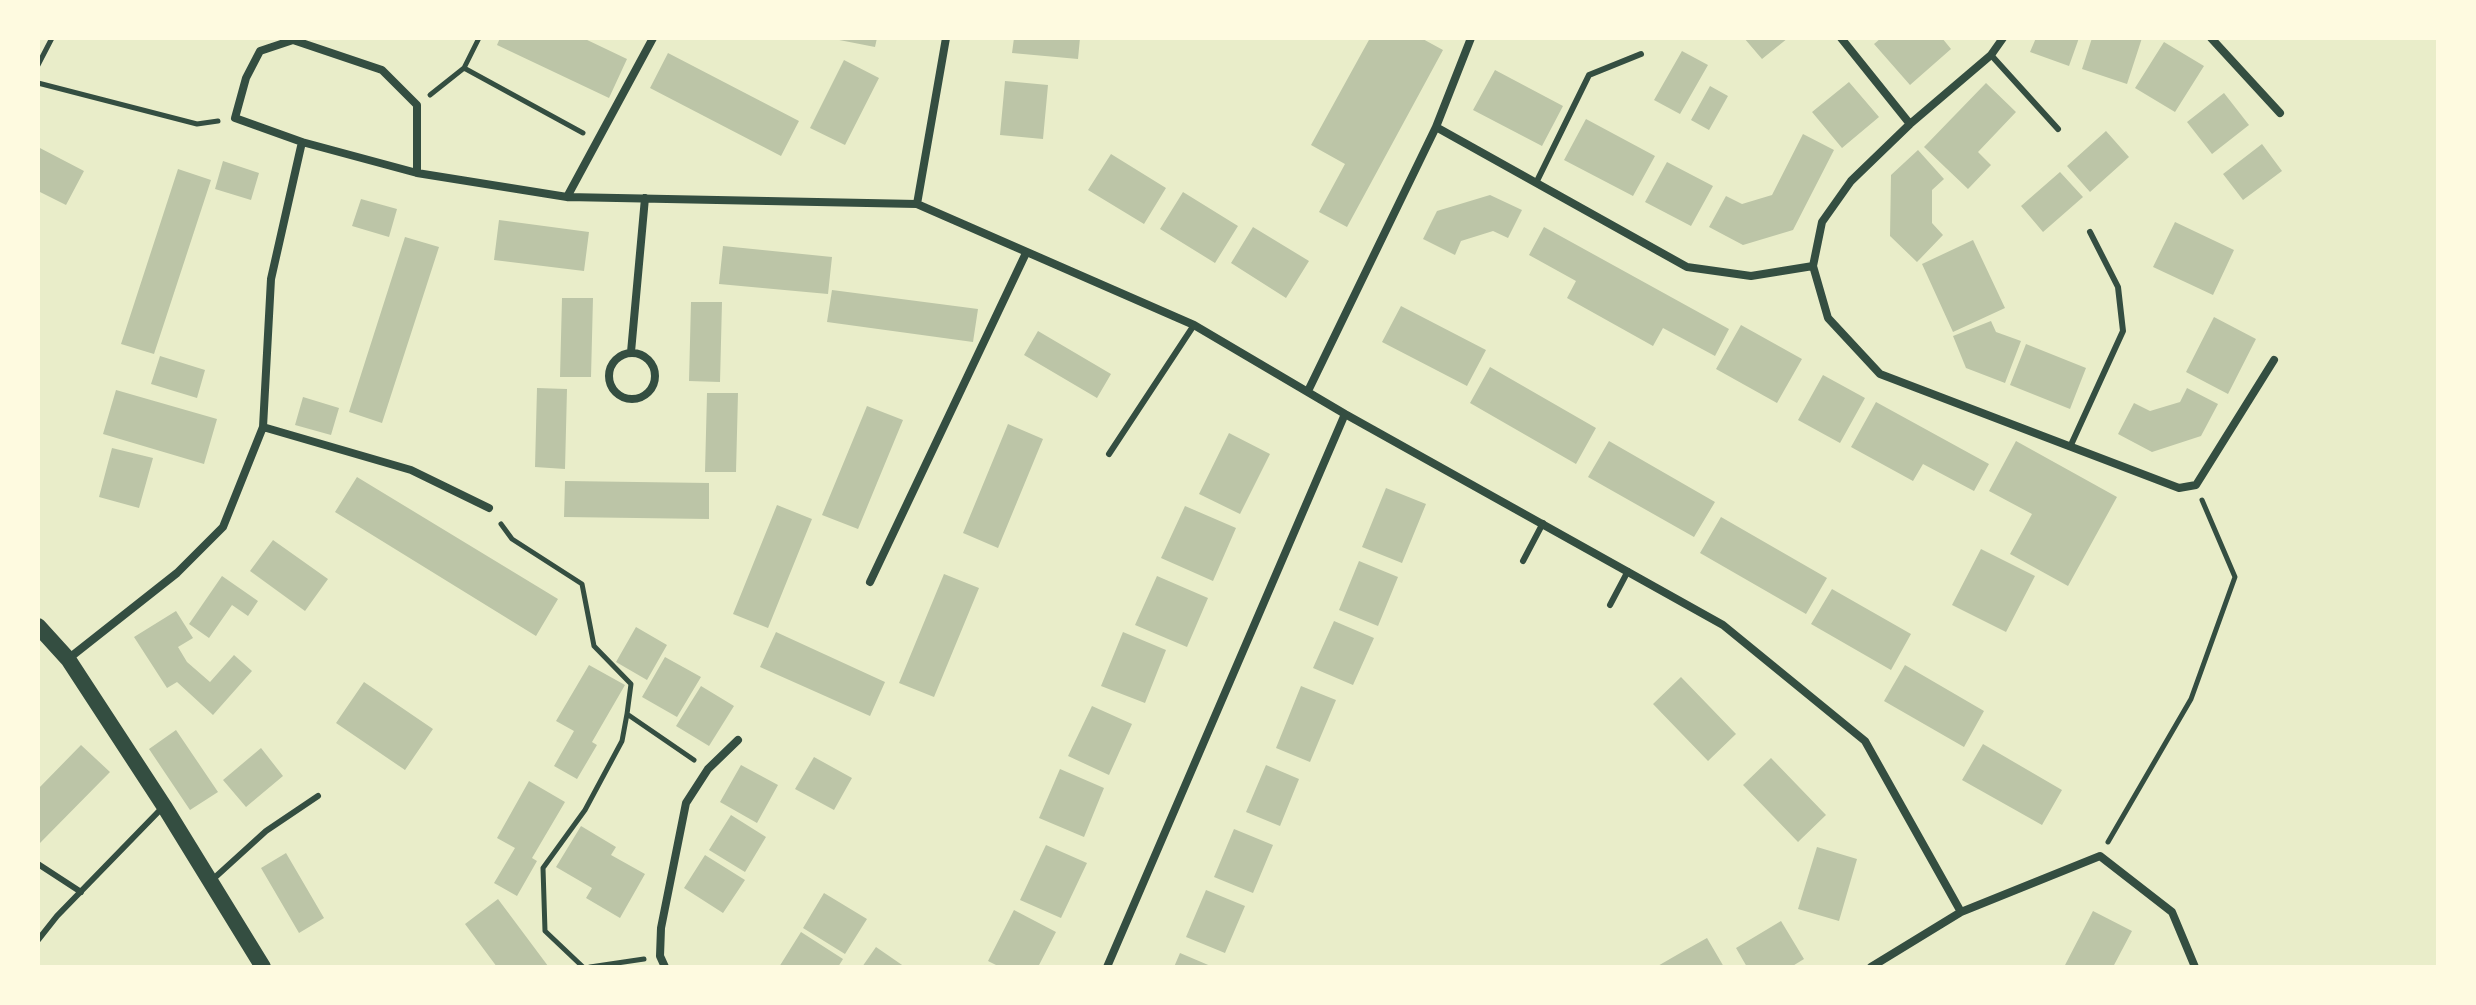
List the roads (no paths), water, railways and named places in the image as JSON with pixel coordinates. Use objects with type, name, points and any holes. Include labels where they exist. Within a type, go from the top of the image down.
[{"type":"main road","points":[[38,626],[68,659],[164,806],[263,967]]},
{"type":"street","points":[[567,197],[653,38]]},
{"type":"street","points":[[917,204],[946,38]]},
{"type":"street","points":[[1308,391],[1436,127],[1471,38]]},
{"type":"street","points":[[1841,38],[1910,124]]},
{"type":"street","points":[[2003,38],[1991,55],[1910,124],[1851,181],[1822,222],[1813,266],[1828,318],[1880,374],[2179,488],[2196,485],[2274,360]]},
{"type":"street","points":[[2211,38],[2280,113]]},
{"type":"street","points":[[417,173],[417,105],[382,70],[293,40],[260,51],[246,78],[235,118],[302,142],[417,173],[567,197],[917,204],[1194,325],[1345,414],[1723,625],[1865,741],[1961,912]]},
{"type":"street","points":[[1436,127],[1687,267],[1751,276],[1813,266]]},
{"type":"street","points":[[68,659],[177,573],[223,527],[263,427],[271,279],[302,142]]},
{"type":"street","points":[[631,352],[645,198]]},
{"type":"street","points":[[870,582],[1026,253]]},
{"type":"street","points":[[631,352],[642,354],[655,370],[651,390],[632,399],[614,391],[609,371],[621,355],[631,352]]},
{"type":"street","points":[[1107,967],[1345,414]]},
{"type":"street","points":[[263,427],[411,470],[489,508]]},
{"type":"street","points":[[665,967],[660,956],[661,928],[686,803],[708,769],[738,740]]},
{"type":"street","points":[[1871,967],[1961,912],[2100,856],[2172,912],[2195,967]]},
{"type":"lane","points":[[1536,183],[1589,75],[1641,54]]},
{"type":"lane","points":[[1991,55],[2058,129]]},
{"type":"lane","points":[[2070,447],[2123,331],[2118,287],[2090,232]]},
{"type":"lane","points":[[1109,454],[1194,325]]},
{"type":"lane","points":[[1523,561],[1543,523]]},
{"type":"lane","points":[[1610,605],[1628,571]]},
{"type":"lane","points":[[211,881],[266,831],[318,796]]},
{"type":"lane","points":[[38,940],[164,806]]},
{"type":"lane","points":[[38,864],[81,892]]}]
